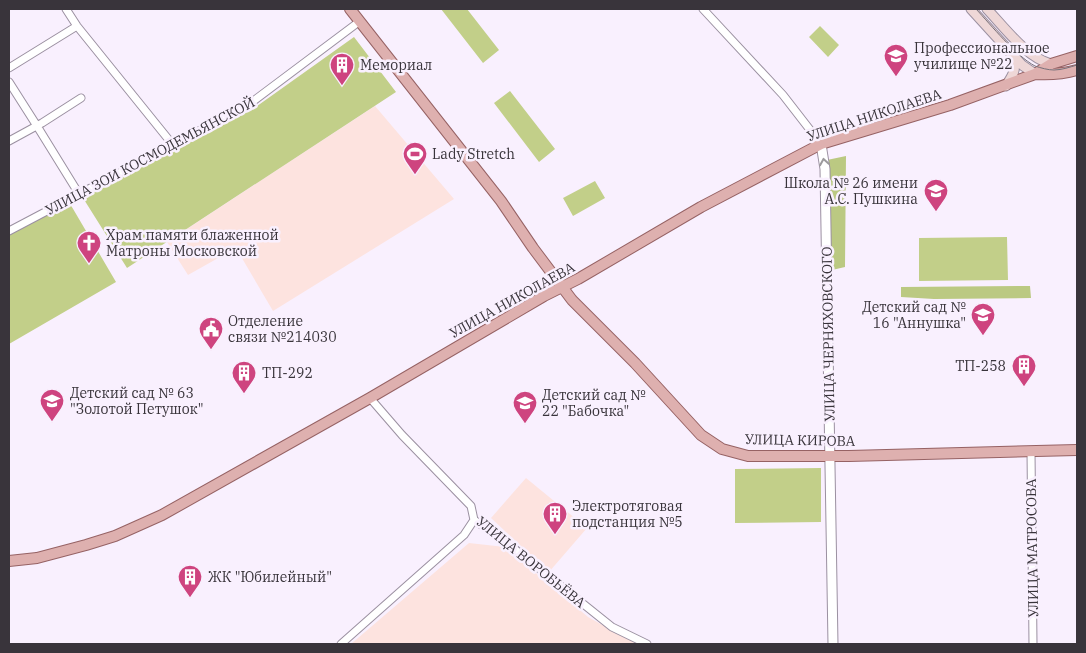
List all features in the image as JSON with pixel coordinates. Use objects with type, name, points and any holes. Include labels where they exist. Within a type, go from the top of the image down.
[{"type":"main road","name":"УЛИЦА КИРОВА","points":[[350,9],[501,201],[572,300],[635,364],[700,435],[722,449],[748,456],[1077,450]]},
{"type":"main road","points":[[971,9],[1031,72],[1035,57]]},
{"type":"main road","points":[[988,9],[1035,57],[1051,64]]},
{"type":"main road","points":[[1006,86],[1015,67],[1009,51]]},
{"type":"main road","name":"УЛИЦА НИКОЛАЕВА","points":[[9,561],[37,558],[86,545],[115,536],[151,521],[370,398],[701,207],[821,144],[1006,86],[1031,72],[1077,56]]},
{"type":"main road","name":"УЛИЦА НИКОЛАЕВА","points":[[1031,72],[1048,75],[1077,70]]},
{"type":"street","points":[[66,9],[77,26],[173,145]]},
{"type":"street","points":[[703,9],[783,95],[821,144]]},
{"type":"street","name":"УЛИЦА ЗОИ КОСМОДЕМЬЯНСКОЙ","points":[[9,231],[248,105],[360,21]]},
{"type":"street","points":[[9,68],[77,26]]},
{"type":"street","points":[[9,82],[79,194]]},
{"type":"street","points":[[9,141],[42,123],[80,98]]},
{"type":"street","name":"УЛИЦА ЧЕРНЯХОВСКОГО","points":[[821,144],[826,169],[834,644]]},
{"type":"street","name":"УЛИЦА ВОРОБЬЁВА","points":[[370,398],[471,506],[474,520],[501,538],[612,628],[647,644]]},
{"type":"street","name":"УЛИЦА МАТРОСОВА","points":[[1031,451],[1033,644]]},
{"type":"street","points":[[341,644],[464,535],[474,520]]},
{"type":"shaded area","points":[[375,106],[454,199],[273,311],[236,248],[188,275],[167,242]]},
{"type":"shaded area","points":[[526,478],[587,528],[549,572],[491,518]]},
{"type":"shaded area","points":[[469,543],[505,547],[588,617],[637,644],[351,644]]},
{"type":"green space","points":[[441,9],[467,9],[499,50],[483,63]]},
{"type":"green space","points":[[820,26],[839,45],[828,57],[809,37]]},
{"type":"green space","points":[[354,37],[396,92],[127,268],[83,198],[253,109]]},
{"type":"green space","points":[[510,91],[555,149],[539,162],[494,103]]},
{"type":"green space","points":[[846,156],[845,267],[832,270],[827,160]]},
{"type":"green space","points":[[595,181],[605,198],[573,216],[563,198]]},
{"type":"green space","points":[[69,202],[116,282],[9,344],[9,235]]},
{"type":"green space","points":[[1007,237],[1008,280],[919,281],[919,238]]},
{"type":"green space","points":[[1030,286],[1031,298],[934,299],[901,297],[901,287]]},
{"type":"green space","points":[[821,468],[821,522],[735,523],[735,469]]},
{"type":"tram line","points":[[976,9],[1012,48],[1035,66],[1054,70],[1077,65]]},
{"type":"place","name":"Профессиональное училище №22","points":[[896,77]]},
{"type":"place","name":"Мемориал","points":[[342,86]]},
{"type":"place","name":"Lady Stretch","points":[[415,175]]},
{"type":"place","name":"Школа № 26 имени А.С. Пушкина","points":[[936,212]]},
{"type":"place","name":"Храм памяти блаженной Матроны Московской","points":[[89,264]]},
{"type":"place","name":"Детский сад № 16 \"Аннушка\"","points":[[983,336]]},
{"type":"place","name":"Отделение связи №214030","points":[[211,350]]},
{"type":"place","name":"ТП-258","points":[[1024,387]]},
{"type":"place","name":"ТП-292","points":[[244,394]]},
{"type":"place","name":"Детский сад № 63 \"Золотой Петушок\"","points":[[52,422]]},
{"type":"place","name":"Детский сад № 22 \"Бабочка\"","points":[[525,424]]},
{"type":"place","name":"Электротяговая подстанция №5","points":[[555,535]]},
{"type":"place","name":"ЖК \"Юбилейный\"","points":[[190,598]]}]
